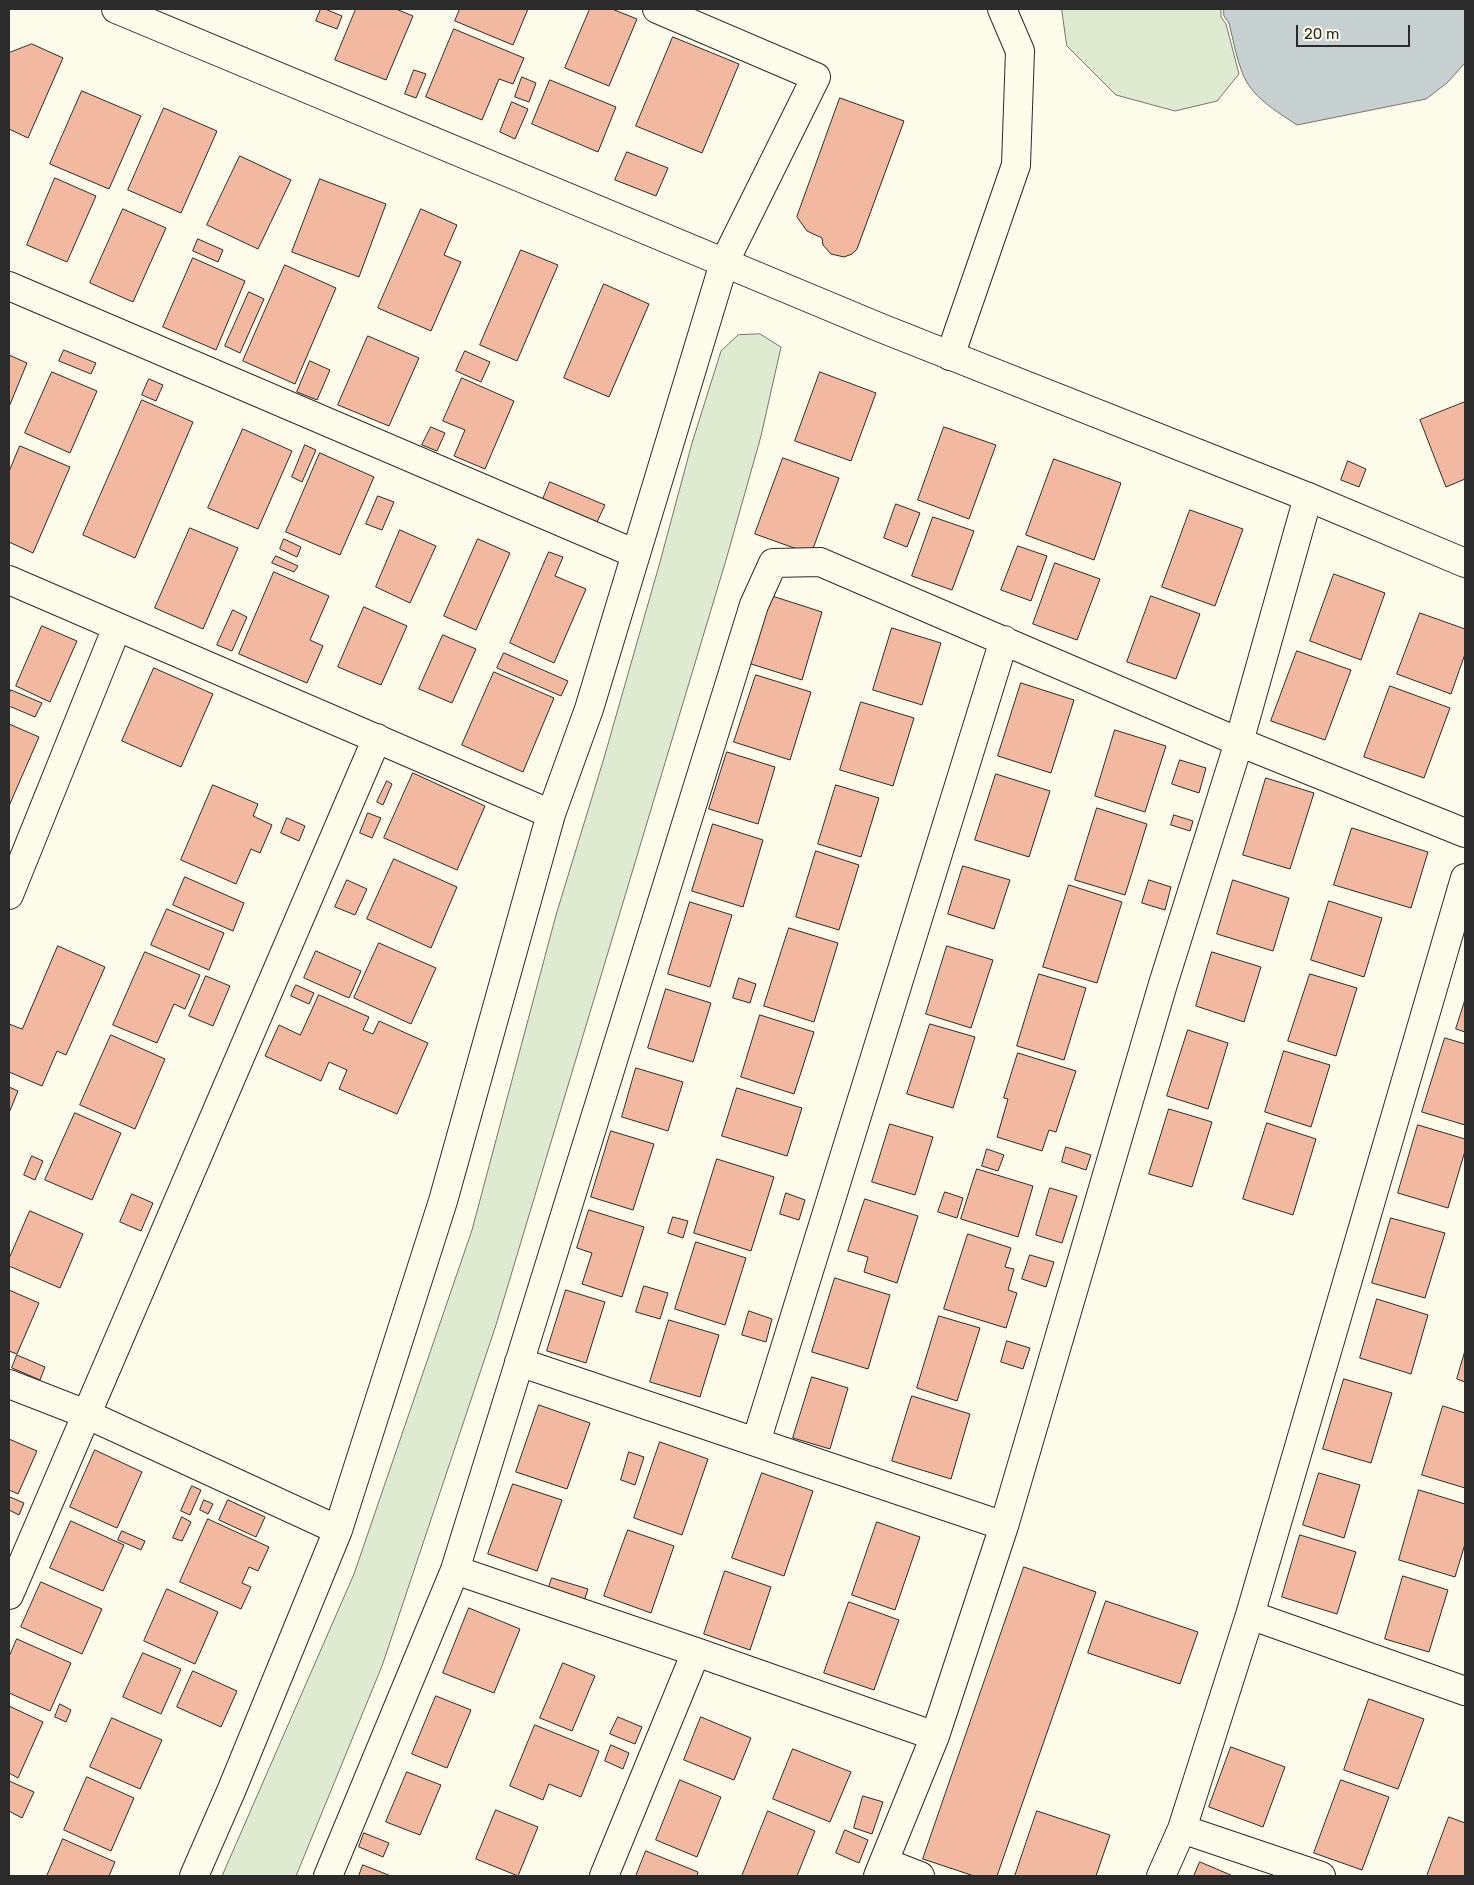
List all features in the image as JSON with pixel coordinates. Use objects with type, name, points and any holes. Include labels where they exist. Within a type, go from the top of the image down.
[{"type":"street","points":[[116,9],[950,356],[1308,497],[1465,563]]},
{"type":"street","points":[[194,1876],[232,1789],[338,1530],[444,1201],[552,814],[589,709],[724,263],[816,77],[657,9]]},
{"type":"street","points":[[950,356],[1016,165],[1020,51],[1002,9]]},
{"type":"street","points":[[9,286],[636,554]]},
{"type":"street","points":[[920,1876],[881,1869],[935,1736],[1004,1526],[1163,984],[1238,742],[1308,497]]},
{"type":"street","points":[[328,1876],[455,1570],[751,615],[774,563],[820,562],[1238,742],[1465,833]]},
{"type":"street","points":[[9,580],[552,814]]},
{"type":"street","points":[[9,895],[17,852],[118,627]]},
{"type":"street","points":[[756,1442],[1004,640]]},
{"type":"street","points":[[9,1594],[377,738]]},
{"type":"street","points":[[1161,1876],[1182,1829],[1250,1615],[1465,878]]},
{"type":"street","points":[[519,1362],[1004,1526]]},
{"type":"street","points":[[9,1384],[86,1414],[338,1530]]},
{"type":"street","points":[[455,1570],[935,1736]]},
{"type":"street","points":[[1250,1615],[1465,1691]]},
{"type":"street","points":[[604,1876],[696,1652]]},
{"type":"street","points":[[1182,1829],[1321,1876]]},
{"type":"green space","points":[[1062,9],[1221,9],[1221,17],[1226,24],[1239,74],[1217,101],[1175,111],[1116,95],[1067,46]]},
{"type":"green space","points":[[760,334],[781,347],[761,436],[726,560],[496,1325],[382,1666],[296,1876],[222,1876],[354,1574],[472,1230],[556,915],[604,758],[692,443],[721,351],[738,335]]},
{"type":"shaded area","points":[[1224,9],[1465,9],[1465,63],[1447,83],[1426,99],[1297,125],[1265,103],[1251,89],[1242,72],[1229,23],[1224,16]]},
{"type":"building","points":[[321,9],[342,16],[337,29],[316,21]]},
{"type":"building","points":[[356,9],[396,9],[413,16],[386,80],[335,60]]},
{"type":"building","points":[[460,9],[528,9],[513,45],[455,21]]},
{"type":"building","points":[[590,9],[612,9],[637,19],[609,86],[565,68]]},
{"type":"building","points":[[454,29],[524,58],[513,84],[499,79],[482,120],[426,97]]},
{"type":"building","points":[[673,37],[739,64],[702,153],[636,126]]},
{"type":"building","points":[[32,44],[63,58],[28,138],[9,129],[9,53]]},
{"type":"building","points":[[414,70],[426,74],[416,98],[405,94]]},
{"type":"building","points":[[522,77],[536,83],[529,102],[515,97]]},
{"type":"building","points":[[550,80],[616,107],[598,152],[532,124]]},
{"type":"building","points":[[82,91],[141,116],[109,189],[50,164]]},
{"type":"building","points":[[840,98],[904,121],[857,249],[852,254],[844,257],[831,254],[823,245],[822,238],[807,231],[797,217]]},
{"type":"building","points":[[512,102],[528,109],[515,139],[500,132]]},
{"type":"building","points":[[164,108],[217,131],[181,213],[128,190]]},
{"type":"building","points":[[627,152],[668,168],[656,196],[615,180]]},
{"type":"building","points":[[240,156],[291,180],[258,249],[207,225]]},
{"type":"building","points":[[55,178],[96,196],[67,262],[27,245]]},
{"type":"building","points":[[320,179],[386,204],[359,277],[292,252]]},
{"type":"building","points":[[123,209],[166,228],[133,302],[90,283]]},
{"type":"building","points":[[421,209],[457,225],[444,255],[461,262],[431,331],[378,308]]},
{"type":"building","points":[[198,239],[223,250],[218,262],[193,251]]},
{"type":"building","points":[[521,250],[558,265],[517,361],[480,345]]},
{"type":"building","points":[[193,258],[245,281],[216,350],[163,327]]},
{"type":"building","points":[[285,265],[336,288],[295,384],[243,361]]},
{"type":"building","points":[[604,284],[649,304],[609,397],[564,378]]},
{"type":"building","points":[[249,292],[264,299],[240,353],[225,346]]},
{"type":"building","points":[[368,336],[419,358],[389,426],[338,405]]},
{"type":"building","points":[[64,350],[96,363],[91,374],[59,361]]},
{"type":"building","points":[[465,351],[490,362],[481,382],[456,371]]},
{"type":"building","points":[[9,355],[27,363],[9,407]]},
{"type":"building","points":[[310,361],[330,370],[317,400],[297,392]]},
{"type":"building","points":[[52,372],[97,391],[70,453],[25,433]]},
{"type":"building","points":[[820,372],[876,393],[851,461],[795,441]]},
{"type":"building","points":[[462,378],[514,401],[485,469],[454,456],[465,430],[443,421]]},
{"type":"building","points":[[149,379],[163,385],[156,401],[142,395]]},
{"type":"building","points":[[142,400],[193,422],[135,558],[83,535]]},
{"type":"building","points":[[1465,402],[1465,479],[1446,487],[1420,420]]},
{"type":"building","points":[[431,427],[445,433],[437,451],[422,445]]},
{"type":"building","points":[[944,427],[996,445],[969,519],[918,500]]},
{"type":"building","points":[[243,429],[292,451],[258,529],[208,508]]},
{"type":"building","points":[[305,445],[316,450],[302,482],[292,477]]},
{"type":"building","points":[[20,446],[70,467],[33,553],[9,542],[9,472]]},
{"type":"building","points":[[320,453],[374,477],[340,555],[286,532]]},
{"type":"building","points":[[783,458],[839,478],[811,554],[755,534]]},
{"type":"building","points":[[1054,459],[1121,483],[1094,560],[1026,535]]},
{"type":"building","points":[[1348,461],[1366,469],[1359,487],[1341,480]]},
{"type":"building","points":[[550,482],[605,505],[597,522],[543,499]]},
{"type":"building","points":[[378,496],[394,502],[382,530],[366,524]]},
{"type":"building","points":[[896,504],[920,513],[907,547],[884,538]]},
{"type":"building","points":[[1190,510],[1243,529],[1215,606],[1162,587]]},
{"type":"building","points":[[933,517],[974,531],[952,590],[912,576]]},
{"type":"building","points":[[190,528],[238,548],[203,629],[155,608]]},
{"type":"building","points":[[400,530],[436,546],[410,603],[376,587]]},
{"type":"building","points":[[284,539],[301,547],[297,557],[280,549]]},
{"type":"building","points":[[478,539],[510,553],[476,630],[444,616]]},
{"type":"building","points":[[1018,546],[1047,556],[1031,601],[1001,590]]},
{"type":"building","points":[[549,552],[563,557],[555,576],[586,589],[554,663],[510,643]]},
{"type":"building","points":[[276,556],[298,566],[294,572],[272,563]]},
{"type":"building","points":[[1055,563],[1100,579],[1077,640],[1033,624]]},
{"type":"building","points":[[274,572],[329,596],[310,640],[323,646],[307,683],[239,654]]},
{"type":"building","points":[[1334,574],[1385,593],[1361,660],[1310,641]]},
{"type":"building","points":[[769,595],[822,612],[802,680],[748,663]]},
{"type":"building","points":[[1151,596],[1200,614],[1176,679],[1127,662]]},
{"type":"building","points":[[364,607],[407,626],[381,685],[338,667]]},
{"type":"building","points":[[233,610],[247,617],[232,651],[217,645]]},
{"type":"building","points":[[1420,613],[1465,629],[1465,654],[1451,694],[1397,674]]},
{"type":"building","points":[[42,626],[77,641],[50,702],[16,686]]},
{"type":"building","points":[[892,628],[941,643],[922,705],[873,690]]},
{"type":"building","points":[[443,635],[476,649],[452,703],[419,689]]},
{"type":"building","points":[[1297,651],[1351,670],[1325,740],[1271,721]]},
{"type":"building","points":[[504,653],[568,681],[561,696],[497,668]]},
{"type":"building","points":[[154,668],[213,694],[181,767],[122,741]]},
{"type":"building","points":[[494,672],[554,698],[523,772],[462,745]]},
{"type":"building","points":[[756,675],[811,692],[790,760],[734,742]]},
{"type":"building","points":[[1021,683],[1074,700],[1051,773],[998,756]]},
{"type":"building","points":[[1390,686],[1450,708],[1424,778],[1364,757]]},
{"type":"building","points":[[11,690],[42,703],[35,717],[9,706]]},
{"type":"building","points":[[861,702],[914,718],[893,786],[840,770]]},
{"type":"building","points":[[9,724],[39,737],[9,806]]},
{"type":"building","points":[[1115,730],[1166,746],[1145,812],[1095,796]]},
{"type":"building","points":[[727,752],[775,767],[758,824],[709,809]]},
{"type":"building","points":[[1180,760],[1206,768],[1199,793],[1172,784]]},
{"type":"building","points":[[413,773],[485,806],[457,870],[384,838]]},
{"type":"building","points":[[996,774],[1050,791],[1029,857],[975,840]]},
{"type":"building","points":[[1266,778],[1314,793],[1290,869],[1243,855]]},
{"type":"building","points":[[387,781],[392,784],[383,805],[377,802]]},
{"type":"building","points":[[213,785],[258,804],[253,816],[272,825],[260,853],[251,849],[236,884],[181,860]]},
{"type":"building","points":[[836,785],[879,798],[861,857],[818,844]]},
{"type":"building","points":[[1097,808],[1147,824],[1125,895],[1075,880]]},
{"type":"building","points":[[368,813],[381,818],[372,838],[360,833]]},
{"type":"building","points":[[1174,815],[1193,821],[1190,831],[1171,825]]},
{"type":"building","points":[[287,818],[305,826],[299,841],[281,833]]},
{"type":"building","points":[[713,824],[763,840],[743,907],[692,891]]},
{"type":"building","points":[[1352,828],[1428,852],[1411,908],[1334,885]]},
{"type":"building","points":[[816,851],[859,865],[839,930],[796,917]]},
{"type":"building","points":[[394,859],[457,887],[431,948],[367,919]]},
{"type":"building","points":[[963,866],[1010,880],[994,929],[948,914]]},
{"type":"building","points":[[185,877],[244,903],[233,931],[173,905]]},
{"type":"building","points":[[347,880],[367,889],[355,915],[335,907]]},
{"type":"building","points":[[1149,880],[1171,887],[1165,910],[1142,903]]},
{"type":"building","points":[[1233,880],[1289,898],[1273,951],[1217,934]]},
{"type":"building","points":[[1069,885],[1122,902],[1097,983],[1043,967]]},
{"type":"building","points":[[1329,901],[1382,918],[1364,977],[1311,960]]},
{"type":"building","points":[[690,902],[732,915],[710,987],[668,974]]},
{"type":"building","points":[[167,909],[224,933],[209,970],[151,945]]},
{"type":"building","points":[[789,928],[838,943],[814,1022],[764,1006]]},
{"type":"building","points":[[379,943],[436,968],[411,1024],[354,998]]},
{"type":"building","points":[[58,946],[105,967],[66,1055],[57,1051],[42,1086],[9,1072],[9,1024],[22,1029]]},
{"type":"building","points":[[947,946],[993,960],[971,1028],[926,1014]]},
{"type":"building","points":[[316,951],[361,971],[349,998],[304,978]]},
{"type":"building","points":[[145,952],[200,975],[185,1009],[174,1004],[157,1043],[113,1025]]},
{"type":"building","points":[[1212,952],[1261,967],[1244,1022],[1196,1006]]},
{"type":"building","points":[[1039,974],[1086,988],[1064,1060],[1017,1046]]},
{"type":"building","points":[[1310,974],[1357,988],[1336,1056],[1288,1041]]},
{"type":"building","points":[[206,976],[230,986],[213,1026],[189,1016]]},
{"type":"building","points":[[739,978],[756,984],[750,1003],[733,998]]},
{"type":"building","points":[[296,985],[314,993],[309,1004],[291,996]]},
{"type":"building","points":[[666,989],[711,1003],[693,1062],[648,1048]]},
{"type":"building","points":[[319,995],[369,1017],[363,1030],[373,1034],[379,1021],[428,1043],[397,1114],[339,1089],[347,1070],[329,1062],[321,1081],[265,1056],[279,1025],[300,1035]]},
{"type":"building","points":[[1465,1000],[1465,1032],[1456,1029]]},
{"type":"building","points":[[760,1015],[814,1032],[794,1094],[741,1077]]},
{"type":"building","points":[[930,1024],[975,1037],[953,1108],[907,1094]]},
{"type":"building","points":[[1188,1030],[1228,1043],[1208,1109],[1167,1096]]},
{"type":"building","points":[[111,1035],[165,1059],[135,1129],[80,1105]]},
{"type":"building","points":[[1445,1038],[1465,1044],[1465,1125],[1422,1112]]},
{"type":"building","points":[[1284,1051],[1330,1065],[1311,1127],[1265,1112]]},
{"type":"building","points":[[1018,1053],[1076,1071],[1056,1132],[1049,1130],[1042,1151],[997,1137],[1008,1099],[1004,1098]]},
{"type":"building","points":[[636,1068],[683,1082],[668,1131],[622,1117]]},
{"type":"building","points":[[9,1087],[18,1091],[9,1113]]},
{"type":"building","points":[[737,1088],[802,1108],[787,1156],[722,1136]]},
{"type":"building","points":[[1169,1109],[1212,1122],[1192,1187],[1149,1174]]},
{"type":"building","points":[[75,1113],[121,1133],[92,1200],[45,1180]]},
{"type":"building","points":[[1267,1123],[1316,1139],[1293,1215],[1243,1199]]},
{"type":"building","points":[[890,1124],[933,1137],[915,1195],[872,1182]]},
{"type":"building","points":[[1418,1125],[1465,1139],[1465,1151],[1448,1208],[1398,1193]]},
{"type":"building","points":[[611,1131],[654,1144],[633,1210],[591,1197]]},
{"type":"building","points":[[1066,1147],[1091,1155],[1086,1170],[1062,1162]]},
{"type":"building","points":[[987,1149],[1004,1155],[998,1171],[982,1166]]},
{"type":"building","points":[[32,1156],[43,1161],[35,1180],[24,1175]]},
{"type":"building","points":[[717,1159],[774,1177],[751,1251],[694,1233]]},
{"type":"building","points":[[977,1169],[1033,1186],[1018,1237],[961,1219]]},
{"type":"building","points":[[1050,1188],[1077,1196],[1062,1243],[1036,1235]]},
{"type":"building","points":[[945,1192],[963,1198],[957,1218],[938,1212]]},
{"type":"building","points":[[786,1193],[805,1200],[799,1220],[780,1214]]},
{"type":"building","points":[[132,1194],[153,1203],[141,1231],[120,1222]]},
{"type":"building","points":[[865,1199],[918,1216],[897,1283],[864,1272],[868,1257],[848,1251]]},
{"type":"building","points":[[589,1210],[644,1227],[622,1297],[582,1284],[592,1253],[577,1248]]},
{"type":"building","points":[[30,1211],[83,1234],[60,1288],[9,1266],[9,1259]]},
{"type":"building","points":[[673,1217],[688,1221],[683,1238],[668,1233]]},
{"type":"building","points":[[1391,1218],[1445,1233],[1425,1298],[1372,1283]]},
{"type":"building","points":[[968,1234],[1011,1248],[1005,1267],[1014,1269],[1008,1290],[1017,1293],[1006,1328],[944,1309]]},
{"type":"building","points":[[696,1242],[746,1258],[725,1325],[675,1309]]},
{"type":"building","points":[[1030,1255],[1054,1262],[1046,1287],[1022,1279]]},
{"type":"building","points":[[835,1278],[890,1295],[868,1369],[812,1352]]},
{"type":"building","points":[[644,1286],[668,1293],[660,1319],[636,1312]]},
{"type":"building","points":[[9,1290],[39,1303],[17,1354],[9,1351]]},
{"type":"building","points":[[566,1290],[605,1302],[586,1363],[547,1351]]},
{"type":"building","points":[[1377,1299],[1428,1315],[1411,1374],[1360,1358]]},
{"type":"building","points":[[749,1311],[772,1319],[766,1342],[742,1335]]},
{"type":"building","points":[[939,1316],[980,1328],[957,1401],[917,1388]]},
{"type":"building","points":[[669,1320],[719,1335],[700,1397],[650,1382]]},
{"type":"building","points":[[1007,1341],[1030,1348],[1023,1369],[1001,1362]]},
{"type":"building","points":[[1465,1351],[1465,1382],[1457,1379]]},
{"type":"building","points":[[17,1355],[45,1367],[40,1380],[12,1368]]},
{"type":"building","points":[[812,1377],[848,1388],[830,1449],[793,1438]]},
{"type":"building","points":[[1344,1379],[1392,1393],[1371,1463],[1323,1449]]},
{"type":"building","points":[[912,1396],[970,1414],[951,1479],[892,1461]]},
{"type":"building","points":[[539,1405],[590,1423],[567,1489],[516,1472]]},
{"type":"building","points":[[1443,1406],[1465,1413],[1465,1488],[1422,1475]]},
{"type":"building","points":[[9,1439],[37,1451],[18,1494],[9,1490]]},
{"type":"building","points":[[660,1442],[708,1459],[682,1535],[634,1518]]},
{"type":"building","points":[[95,1450],[142,1472],[117,1528],[70,1507]]},
{"type":"building","points":[[629,1452],[644,1457],[635,1485],[621,1480]]},
{"type":"building","points":[[762,1473],[813,1491],[784,1576],[732,1558]]},
{"type":"building","points":[[1319,1473],[1360,1485],[1344,1538],[1303,1525]]},
{"type":"building","points":[[513,1484],[562,1500],[537,1571],[488,1554]]},
{"type":"building","points":[[192,1486],[201,1490],[190,1515],[181,1511]]},
{"type":"building","points":[[1419,1490],[1465,1504],[1465,1544],[1455,1577],[1399,1560]]},
{"type":"building","points":[[10,1497],[24,1503],[19,1515],[9,1510]]},
{"type":"building","points":[[204,1500],[213,1504],[208,1514],[200,1510]]},
{"type":"building","points":[[228,1500],[265,1517],[256,1537],[219,1520]]},
{"type":"building","points":[[182,1517],[191,1522],[182,1541],[173,1538]]},
{"type":"building","points":[[208,1519],[269,1547],[258,1571],[249,1567],[242,1583],[251,1587],[241,1609],[180,1582]]},
{"type":"building","points":[[71,1521],[124,1545],[103,1591],[50,1568]]},
{"type":"building","points":[[877,1522],[920,1537],[895,1610],[852,1595]]},
{"type":"building","points":[[628,1530],[674,1546],[651,1613],[604,1596]]},
{"type":"building","points":[[122,1531],[145,1541],[141,1550],[118,1540]]},
{"type":"building","points":[[1300,1535],[1356,1552],[1337,1614],[1282,1597]]},
{"type":"building","points":[[1024,1567],[1096,1592],[997,1876],[974,1876],[923,1859]]},
{"type":"building","points":[[725,1571],[771,1587],[750,1650],[704,1634]]},
{"type":"building","points":[[1403,1576],[1448,1590],[1429,1652],[1385,1639]]},
{"type":"building","points":[[552,1578],[588,1589],[584,1601],[548,1590]]},
{"type":"building","points":[[41,1582],[102,1609],[82,1654],[21,1627]]},
{"type":"building","points":[[167,1589],[218,1612],[195,1664],[144,1641]]},
{"type":"building","points":[[1106,1601],[1198,1632],[1180,1684],[1088,1653]]},
{"type":"building","points":[[849,1602],[899,1620],[874,1690],[824,1673]]},
{"type":"building","points":[[469,1608],[520,1629],[494,1693],[443,1673]]},
{"type":"building","points":[[17,1639],[71,1663],[50,1711],[9,1693],[9,1657]]},
{"type":"building","points":[[143,1653],[181,1669],[161,1714],[123,1697]]},
{"type":"building","points":[[563,1663],[595,1676],[572,1731],[540,1718]]},
{"type":"building","points":[[193,1671],[237,1691],[221,1727],[177,1707]]},
{"type":"building","points":[[436,1696],[471,1710],[447,1768],[412,1754]]},
{"type":"building","points":[[1369,1699],[1424,1719],[1398,1789],[1344,1770]]},
{"type":"building","points":[[60,1704],[71,1710],[66,1722],[55,1717]]},
{"type":"building","points":[[9,1706],[43,1722],[18,1778],[9,1773]]},
{"type":"building","points":[[618,1717],[642,1727],[635,1744],[610,1734]]},
{"type":"building","points":[[701,1717],[751,1738],[734,1780],[684,1760]]},
{"type":"building","points":[[112,1718],[162,1740],[140,1789],[90,1767]]},
{"type":"building","points":[[535,1725],[599,1751],[581,1797],[549,1784],[543,1800],[510,1786]]},
{"type":"building","points":[[611,1745],[629,1753],[623,1769],[605,1761]]},
{"type":"building","points":[[1231,1747],[1285,1767],[1263,1827],[1209,1807]]},
{"type":"building","points":[[793,1749],[851,1772],[830,1822],[773,1799]]},
{"type":"building","points":[[407,1772],[441,1785],[420,1835],[386,1822]]},
{"type":"building","points":[[87,1777],[134,1798],[111,1851],[64,1830]]},
{"type":"building","points":[[680,1780],[721,1797],[697,1857],[656,1840]]},
{"type":"building","points":[[1341,1780],[1389,1797],[1362,1870],[1314,1853]]},
{"type":"building","points":[[9,1781],[34,1792],[22,1818],[9,1811]]},
{"type":"building","points":[[863,1796],[883,1802],[872,1834],[854,1828]]},
{"type":"building","points":[[496,1810],[538,1827],[518,1876],[476,1859]]},
{"type":"building","points":[[768,1811],[815,1831],[797,1876],[742,1876]]},
{"type":"building","points":[[1037,1811],[1110,1835],[1096,1876],[1015,1876]]},
{"type":"building","points":[[1449,1817],[1465,1823],[1465,1876],[1427,1876]]},
{"type":"building","points":[[845,1830],[868,1840],[859,1863],[836,1853]]},
{"type":"building","points":[[364,1833],[389,1843],[383,1857],[359,1847]]},
{"type":"building","points":[[63,1839],[115,1862],[109,1876],[47,1876]]},
{"type":"building","points":[[646,1851],[698,1872],[697,1876],[636,1876]]},
{"type":"building","points":[[1200,1862],[1233,1876],[1194,1876]]},
{"type":"building","points":[[363,1865],[391,1876],[359,1876]]}]
